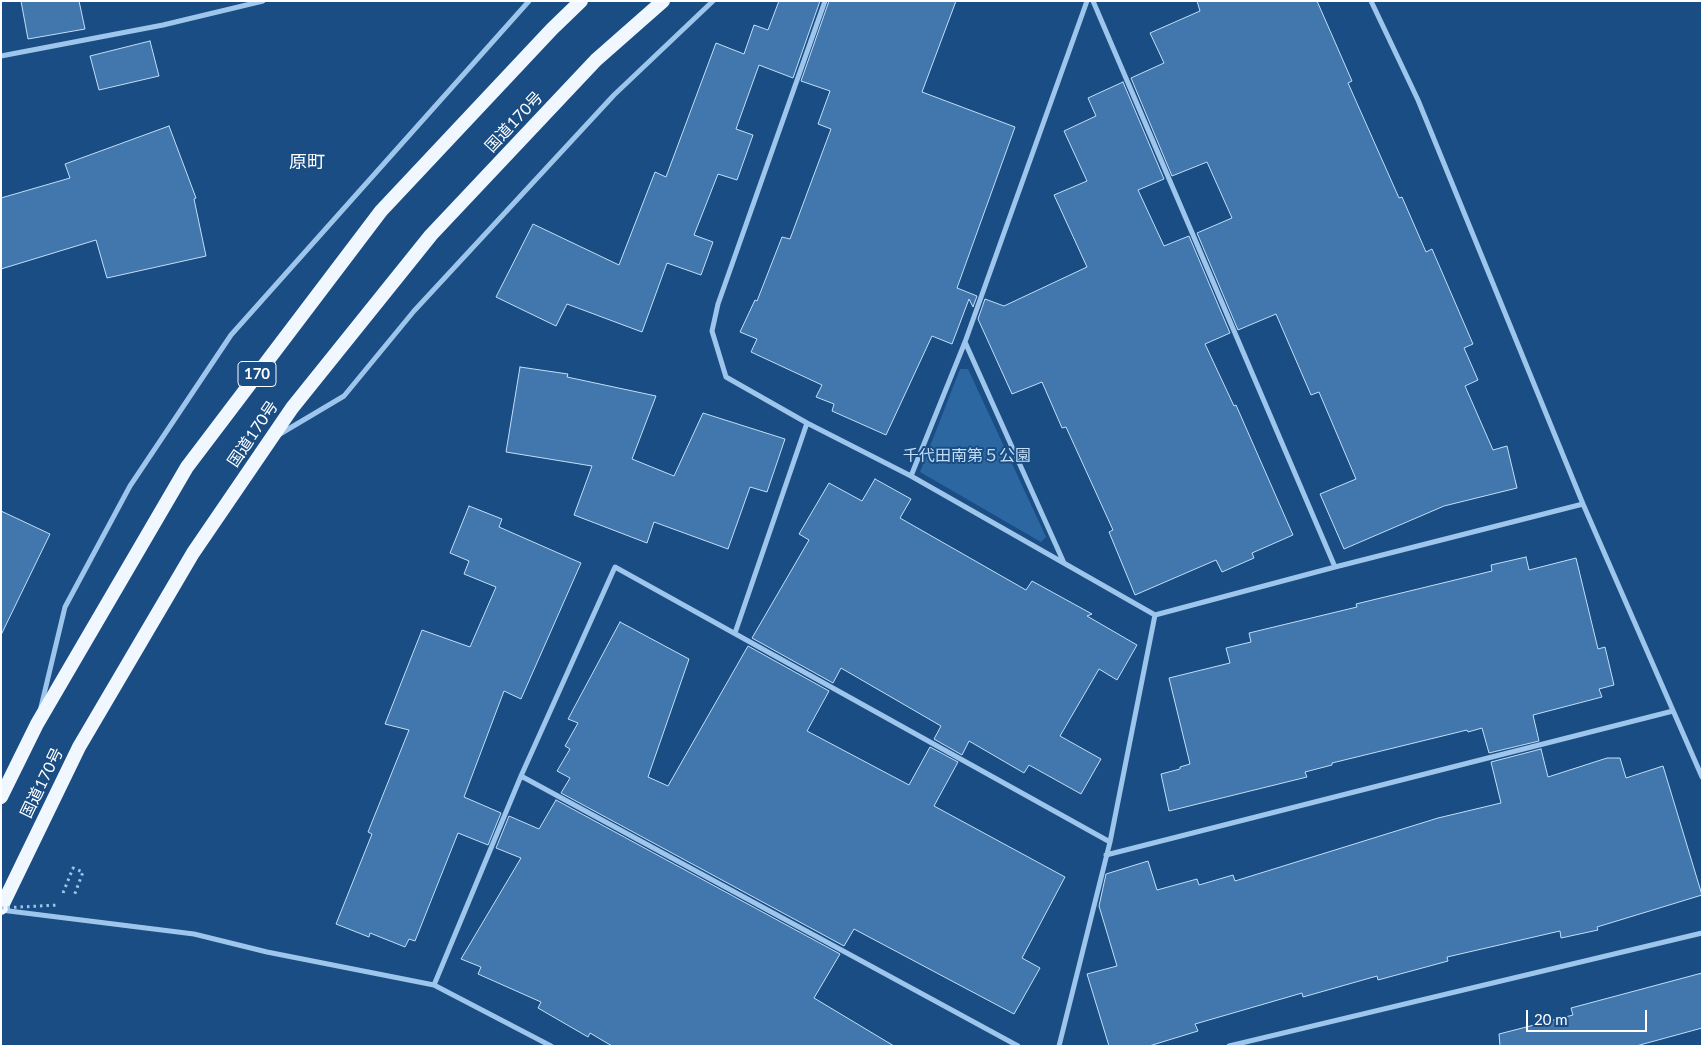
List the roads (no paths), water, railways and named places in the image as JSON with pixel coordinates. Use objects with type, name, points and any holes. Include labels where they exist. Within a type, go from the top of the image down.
[{"type":"highway","name":"国道170号","points":[[1,797],[37,724],[187,467],[382,211],[552,29],[581,1]]},
{"type":"highway","name":"国道170号","points":[[1,909],[79,747],[193,553],[292,408],[430,235],[596,60],[663,1]]},
{"type":"street","points":[[1,56],[163,25],[263,1]]},
{"type":"street","points":[[37,724],[65,607],[130,486],[226,343],[529,1]]},
{"type":"street","points":[[270,439],[344,396],[414,311],[614,95],[714,1]]},
{"type":"street","points":[[825,1],[718,304],[712,332],[726,377],[807,423],[911,476],[1155,615],[1583,504]]},
{"type":"street","points":[[911,476],[965,342],[1087,1]]},
{"type":"street","points":[[1093,1],[1335,567]]},
{"type":"street","points":[[1371,1],[1418,100],[1583,504],[1702,777]]},
{"type":"street","points":[[965,342],[1064,563]]},
{"type":"street","points":[[735,633],[807,423]]},
{"type":"street","points":[[434,985],[521,776],[615,567],[1110,842]]},
{"type":"street","points":[[1059,1046],[1110,842],[1155,615]]},
{"type":"street","points":[[1106,855],[1673,711]]},
{"type":"street","points":[[521,776],[1018,1046]]},
{"type":"street","points":[[1,909],[194,934],[267,952],[434,985],[551,1046]]},
{"type":"street","points":[[1229,1046],[1702,933]]},
{"type":"district","name":"原町","points":[[307,162]]},
{"type":"park label","name":"千代田南第５公園","points":[[967,456]]}]
